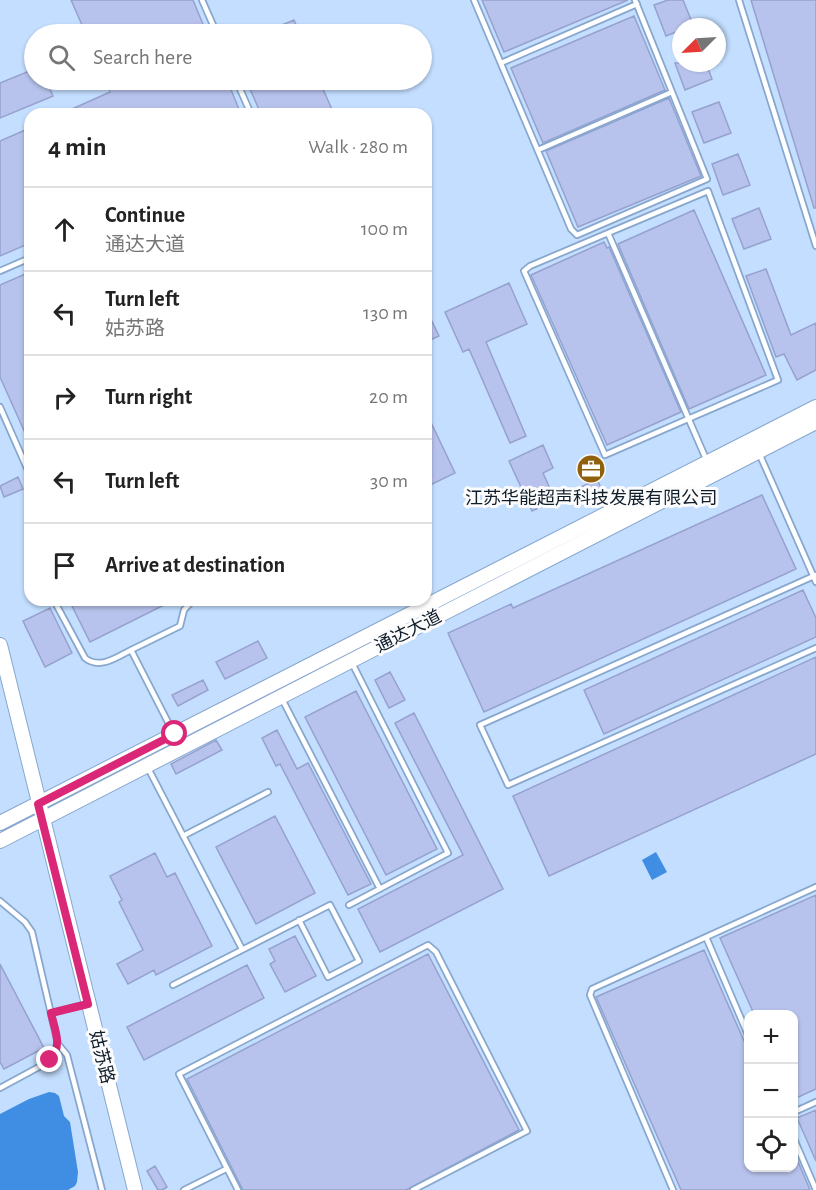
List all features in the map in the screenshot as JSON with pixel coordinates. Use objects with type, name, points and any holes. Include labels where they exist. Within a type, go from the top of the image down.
[{"type":"main road","name":"通达大道","points":[[0,841],[437,617],[755,445],[816,406]]},
{"type":"main road","name":"通达大道","points":[[432,596],[708,462],[816,422]]},
{"type":"main road","name":"通达大道","points":[[0,823],[344,648],[415,606]]},
{"type":"main road","name":"姑苏路","points":[[0,645],[135,1190]]},
{"type":"lane","points":[[202,0],[213,24]]},
{"type":"lane","points":[[474,0],[571,229],[577,235],[707,179],[636,2],[501,63]]},
{"type":"lane","points":[[739,0],[816,246]]},
{"type":"lane","points":[[240,90],[248,108]]},
{"type":"lane","points":[[538,150],[672,92]]},
{"type":"lane","points":[[708,190],[778,380],[604,455],[524,271],[530,266],[608,233],[708,190]]},
{"type":"lane","points":[[608,233],[708,462]]},
{"type":"lane","points":[[0,271],[24,261]]},
{"type":"lane","points":[[0,407],[24,461]]},
{"type":"lane","points":[[755,445],[815,578],[480,725],[507,785],[816,648]]},
{"type":"lane","points":[[57,606],[85,658],[90,662],[104,663],[180,626],[184,610],[188,606]]},
{"type":"lane","points":[[432,606],[437,617]]},
{"type":"lane","points":[[344,648],[448,853],[349,905]]},
{"type":"lane","points":[[131,650],[181,748]]},
{"type":"lane","points":[[274,683],[380,889]]},
{"type":"lane","points":[[139,752],[242,949]]},
{"type":"lane","points":[[183,836],[268,792]]},
{"type":"lane","points":[[673,1190],[590,995],[592,989],[816,887]]},
{"type":"lane","points":[[0,901],[26,922],[32,932],[58,1044],[56,1053],[50,1060],[1,1086]]},
{"type":"lane","points":[[173,985],[298,920],[330,904],[359,961],[328,977],[298,920]]},
{"type":"lane","points":[[706,937],[744,1026]]},
{"type":"lane","points":[[238,1190],[179,1074],[428,945],[436,952],[527,1131],[413,1190]]},
{"type":"lane","points":[[51,1013],[88,1004]]},
{"type":"lane","points":[[58,1044],[68,1055],[102,1190]]},
{"type":"lane","points":[[798,1110],[816,1102]]},
{"type":"lane","points":[[798,1148],[816,1190]]},
{"type":"lane","points":[[184,1190],[226,1169]]},
{"type":"water","points":[[656,852],[667,872],[652,880],[642,860]]},
{"type":"water","points":[[49,1092],[59,1096],[64,1116],[70,1122],[78,1172],[75,1186],[68,1190],[0,1190],[0,1114],[29,1099]]},
{"type":"building","points":[[71,0],[193,0],[203,24],[82,24]]},
{"type":"building","points":[[482,0],[628,0],[504,52]]},
{"type":"building","points":[[668,0],[683,0],[690,18],[672,18],[672,34],[666,36],[654,5]]},
{"type":"building","points":[[751,0],[816,0],[816,208],[814,208]]},
{"type":"building","points":[[634,16],[665,90],[543,143],[511,68]]},
{"type":"building","points":[[294,20],[296,24],[284,24]]},
{"type":"building","points":[[678,72],[709,72],[712,79],[685,90]]},
{"type":"building","points":[[24,73],[24,90],[50,90],[53,96],[0,118],[0,83]]},
{"type":"building","points":[[109,90],[231,90],[239,108],[74,108],[110,92]]},
{"type":"building","points":[[250,90],[323,90],[331,108],[258,108]]},
{"type":"building","points":[[669,98],[701,176],[578,227],[546,151]]},
{"type":"building","points":[[719,102],[731,133],[704,143],[692,112]]},
{"type":"building","points":[[24,131],[24,246],[0,256],[0,141]]},
{"type":"building","points":[[738,154],[750,185],[723,195],[712,164]]},
{"type":"building","points":[[759,208],[771,239],[744,249],[732,219]]},
{"type":"building","points":[[694,210],[766,375],[689,409],[618,244]]},
{"type":"building","points":[[604,242],[607,248],[609,247],[681,412],[607,445],[531,275]]},
{"type":"building","points":[[766,269],[791,335],[816,323],[816,370],[797,380],[784,354],[776,357],[746,276]]},
{"type":"building","points":[[24,275],[24,431],[0,377],[0,285]]},
{"type":"building","points":[[509,283],[527,324],[486,342],[526,436],[510,443],[469,349],[463,352],[445,312]]},
{"type":"building","points":[[432,321],[439,336],[432,339]]},
{"type":"building","points":[[432,425],[455,473],[432,484]]},
{"type":"building","points":[[543,445],[553,468],[543,473],[552,493],[563,488],[566,496],[532,511],[509,461]]},
{"type":"building","points":[[18,477],[23,489],[4,497],[0,486]]},
{"type":"building","points":[[597,479],[601,488],[583,497],[579,488]]},
{"type":"building","points":[[762,495],[796,569],[484,712],[448,633],[511,604],[513,608]]},
{"type":"building","points":[[803,590],[816,618],[816,637],[604,734],[584,690]]},
{"type":"building","points":[[72,606],[162,606],[90,642]]},
{"type":"building","points":[[50,608],[72,653],[45,667],[23,621]]},
{"type":"building","points":[[258,641],[267,658],[225,679],[216,662]]},
{"type":"building","points":[[816,657],[816,754],[549,876],[513,796]]},
{"type":"building","points":[[390,672],[405,700],[389,708],[375,680]]},
{"type":"building","points":[[203,680],[208,690],[178,706],[172,695]]},
{"type":"building","points":[[356,691],[437,849],[386,875],[305,717]]},
{"type":"building","points":[[414,713],[503,889],[380,952],[358,909],[463,855],[395,723]]},
{"type":"building","points":[[277,730],[297,769],[308,763],[371,884],[348,895],[280,764],[276,766],[262,738]]},
{"type":"building","points":[[216,740],[222,750],[176,774],[171,764]]},
{"type":"building","points":[[275,816],[315,893],[256,924],[216,847]]},
{"type":"building","points":[[155,853],[167,877],[175,873],[212,946],[156,975],[154,970],[128,984],[117,964],[143,950],[119,902],[122,900],[110,876]]},
{"type":"building","points":[[816,895],[816,1089],[798,1097],[798,1010],[752,1010],[720,938]]},
{"type":"building","points":[[295,936],[316,976],[285,992],[270,964],[275,961],[269,949]]},
{"type":"building","points":[[704,950],[744,1041],[744,1172],[798,1172],[798,1162],[810,1190],[681,1190],[596,997]]},
{"type":"building","points":[[428,954],[519,1130],[406,1190],[243,1190],[187,1079]]},
{"type":"building","points":[[0,964],[44,1048],[4,1069],[0,1062]]},
{"type":"building","points":[[247,965],[264,998],[144,1060],[127,1027]]},
{"type":"building","points":[[816,1110],[816,1161],[798,1120],[798,1118]]},
{"type":"building","points":[[155,1166],[167,1187],[162,1190],[158,1190],[147,1171]]},
{"type":"place","name":"江苏华能超声科技发展有限公司","points":[[591,469]]},
{"type":"route","points":[[50,1060],[56,1053],[58,1044],[51,1013],[88,1004],[38,804],[175,734]]}]
